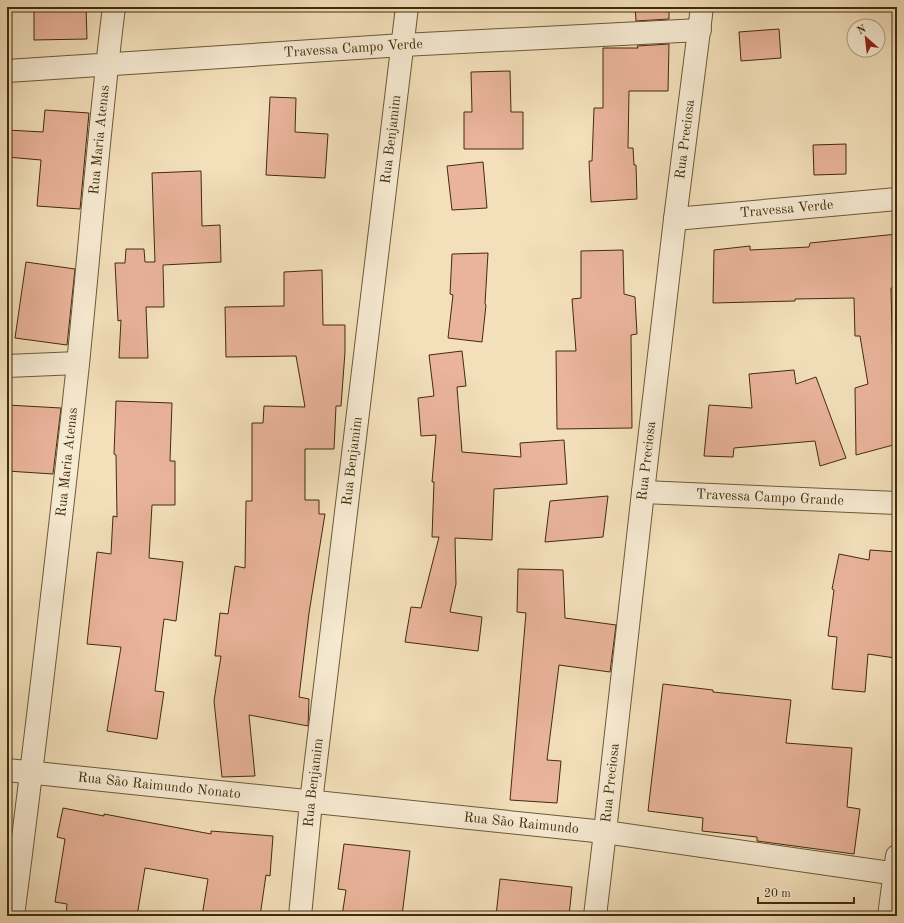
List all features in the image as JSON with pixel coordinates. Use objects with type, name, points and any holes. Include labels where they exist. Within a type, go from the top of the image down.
[{"type":"street","name":"Rua Maria Atenas","points":[[13,916],[32,773],[78,363],[107,64],[114,7]]},
{"type":"street","name":"Rua Benjamim","points":[[300,916],[311,802],[407,7]]},
{"type":"street","name":"Rua Preciosa","points":[[595,916],[675,219],[702,7]]},
{"type":"street","name":"Travessa Campo Verde","points":[[7,71],[403,45],[700,30]]},
{"type":"street","name":"Travessa Verde","points":[[675,219],[897,198]]},
{"type":"street","points":[[7,366],[78,363]]},
{"type":"street","name":"Travessa Campo Grande","points":[[643,492],[897,503]]},
{"type":"street","name":"Rua São Raimundo Nonato","points":[[7,770],[311,802]]},
{"type":"street","name":"Rua São Raimundo","points":[[311,802],[605,832],[896,868]]},
{"type":"street","points":[[890,916],[896,868]]},
{"type":"building","points":[[34,7],[86,7],[87,39],[34,40]]},
{"type":"building","points":[[635,7],[669,7],[669,19],[636,21]]},
{"type":"building","points":[[779,29],[781,58],[741,61],[739,32]]},
{"type":"building","points":[[669,44],[668,91],[629,91],[628,148],[633,148],[634,165],[636,165],[637,199],[591,202],[589,161],[592,161],[594,108],[603,108],[603,48],[638,48],[637,46]]},
{"type":"building","points":[[510,71],[511,112],[523,112],[523,149],[464,149],[464,112],[472,112],[471,72]]},
{"type":"building","points":[[270,97],[296,98],[295,132],[328,134],[325,178],[266,175]]},
{"type":"building","points":[[45,110],[89,113],[80,209],[37,206],[41,160],[7,157],[7,130],[43,132]]},
{"type":"building","points":[[846,144],[846,174],[814,175],[813,145]]},
{"type":"building","points":[[483,162],[487,208],[452,210],[447,166]]},
{"type":"building","points":[[201,171],[202,226],[220,225],[221,262],[163,265],[164,307],[146,307],[148,358],[119,358],[121,320],[118,321],[115,263],[125,263],[126,249],[144,249],[145,262],[155,262],[152,173]]},
{"type":"building","points":[[897,234],[897,288],[891,288],[893,377],[897,376],[897,444],[856,455],[855,388],[868,384],[860,336],[855,336],[854,298],[713,303],[714,250],[750,246],[750,250],[809,247],[810,243]]},
{"type":"building","points":[[623,250],[624,294],[635,297],[637,334],[631,335],[632,428],[557,429],[556,351],[576,351],[572,299],[581,298],[581,251]]},
{"type":"building","points":[[488,253],[486,305],[482,342],[448,338],[453,295],[450,294],[452,254]]},
{"type":"building","points":[[26,262],[75,269],[67,345],[15,338]]},
{"type":"building","points":[[322,270],[323,325],[345,325],[345,352],[341,406],[336,406],[334,449],[305,449],[305,500],[319,500],[319,514],[325,514],[309,613],[299,697],[309,699],[308,726],[249,715],[255,776],[222,777],[214,701],[221,656],[215,656],[220,613],[228,614],[235,566],[245,568],[246,501],[252,501],[252,423],[263,423],[264,406],[305,407],[296,356],[226,357],[225,307],[284,306],[284,272]]},
{"type":"building","points":[[462,351],[466,386],[457,387],[462,452],[521,457],[520,443],[564,440],[567,484],[494,489],[492,540],[455,538],[456,584],[450,612],[482,617],[478,651],[405,642],[411,607],[421,608],[439,537],[432,537],[434,482],[432,482],[436,435],[421,436],[418,398],[434,396],[429,355]]},
{"type":"building","points":[[794,370],[796,384],[816,377],[846,458],[820,466],[815,441],[734,448],[733,457],[704,456],[709,405],[752,408],[749,374]]},
{"type":"building","points":[[116,401],[172,403],[170,461],[175,461],[175,505],[152,505],[149,558],[183,562],[176,621],[164,619],[155,691],[164,692],[157,739],[107,731],[121,647],[87,644],[97,552],[111,554],[113,516],[117,517],[116,455],[114,454]]},
{"type":"building","points":[[7,405],[61,408],[53,474],[7,471]]},
{"type":"building","points":[[608,496],[603,537],[545,542],[550,501]]},
{"type":"building","points":[[870,550],[897,552],[897,645],[895,658],[868,654],[865,692],[832,689],[837,637],[828,636],[834,590],[832,589],[839,554],[869,560]]},
{"type":"building","points":[[518,569],[563,570],[565,618],[616,625],[610,672],[559,665],[547,760],[561,761],[557,803],[510,800],[526,613],[517,612]]},
{"type":"building","points":[[663,684],[713,690],[713,692],[791,700],[786,743],[852,748],[847,807],[860,809],[854,854],[757,841],[757,837],[702,831],[703,818],[648,811]]},
{"type":"building","points":[[63,808],[211,834],[211,831],[273,836],[270,876],[266,875],[260,916],[202,916],[208,879],[145,868],[137,916],[66,916],[67,904],[55,902],[65,839],[57,837]]},
{"type":"building","points":[[344,844],[410,851],[402,916],[342,916],[346,890],[338,889]]},
{"type":"building","points":[[500,879],[572,887],[569,916],[496,916]]}]
